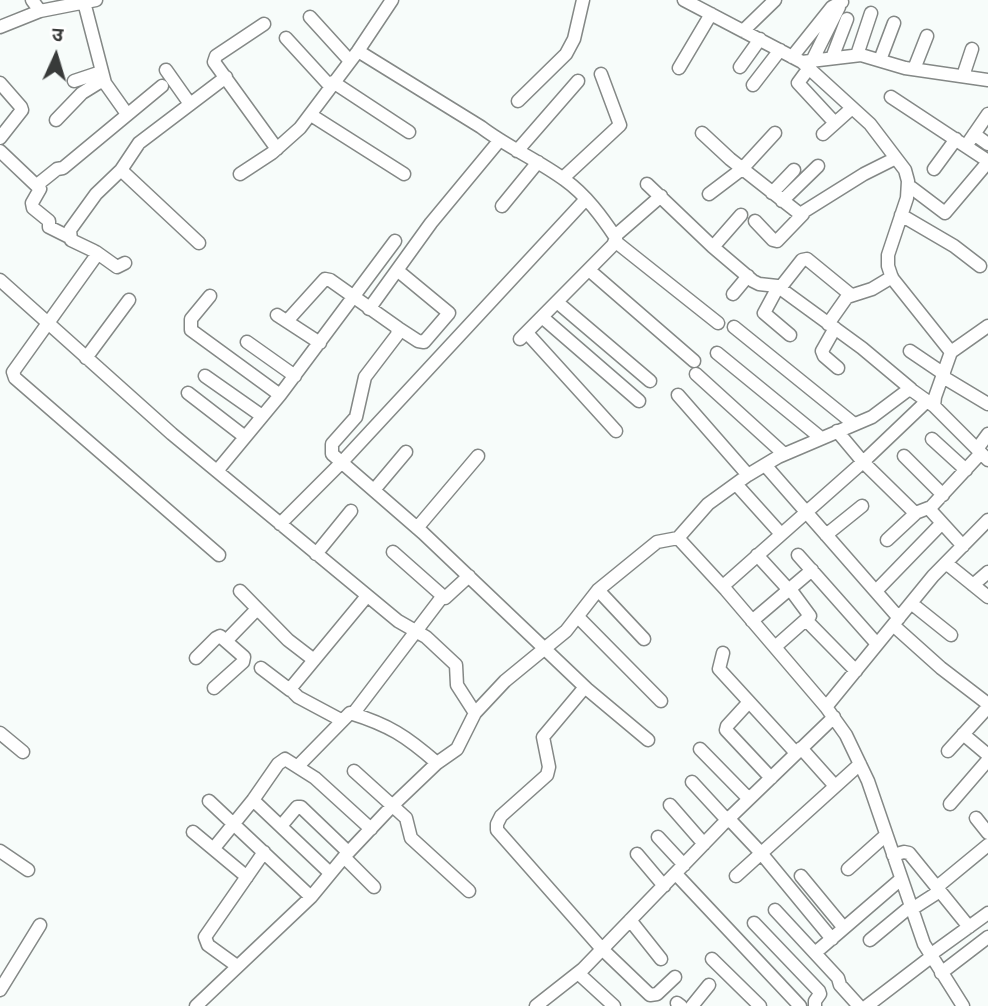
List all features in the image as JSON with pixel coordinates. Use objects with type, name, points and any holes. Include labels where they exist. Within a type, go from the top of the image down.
[{"type":"street","points":[[240,174],[277,149],[311,115],[392,0]]},
{"type":"street","points":[[518,101],[566,54],[572,42],[583,0]]},
{"type":"street","points":[[684,0],[804,62],[870,124],[896,158],[905,170],[908,185],[907,198],[888,255],[888,266],[892,277],[951,352]]},
{"type":"street","points":[[0,27],[36,5],[90,1],[102,76],[108,90],[127,114]]},
{"type":"street","points":[[743,31],[771,1]]},
{"type":"street","points":[[804,62],[842,1]]},
{"type":"street","points":[[835,123],[798,83],[804,62],[832,7],[842,1]]},
{"type":"street","points":[[857,55],[871,13]]},
{"type":"street","points":[[679,68],[711,14]]},
{"type":"street","points":[[310,17],[354,56],[481,127],[499,141],[563,178],[586,199],[615,239],[718,323]]},
{"type":"street","points":[[832,58],[847,19]]},
{"type":"street","points":[[880,60],[894,23]]},
{"type":"street","points":[[264,24],[216,56],[214,62],[277,149]]},
{"type":"street","points":[[914,69],[927,36]]},
{"type":"street","points":[[286,38],[332,84],[409,132]]},
{"type":"street","points":[[740,67],[760,39]]},
{"type":"street","points":[[962,76],[972,49]]},
{"type":"street","points":[[753,85],[780,50]]},
{"type":"street","points":[[804,62],[857,55],[914,69],[988,80]]},
{"type":"street","points":[[166,70],[190,104]]},
{"type":"street","points":[[563,178],[620,125],[601,74]]},
{"type":"street","points":[[74,81],[102,76]]},
{"type":"street","points":[[56,121],[102,76]]},
{"type":"street","points":[[69,237],[70,230],[96,194],[121,170],[139,143],[226,76]]},
{"type":"street","points":[[517,151],[579,81]]},
{"type":"street","points":[[0,83],[22,108],[0,138]]},
{"type":"street","points":[[37,185],[57,169],[63,168],[162,86]]},
{"type":"street","points":[[891,97],[988,162],[945,213],[908,185]]},
{"type":"street","points":[[823,134],[852,108]]},
{"type":"street","points":[[934,169],[974,134],[988,114]]},
{"type":"street","points":[[311,115],[404,174]]},
{"type":"street","points":[[702,133],[798,214],[803,214]]},
{"type":"street","points":[[709,194],[742,169],[775,133]]},
{"type":"street","points":[[974,134],[988,144]]},
{"type":"street","points":[[369,309],[451,197],[499,141]]},
{"type":"street","points":[[0,151],[37,185],[40,190],[32,203],[33,208],[49,221],[49,227],[96,252],[117,267],[125,263]]},
{"type":"street","points":[[755,221],[777,241],[803,214],[896,158]]},
{"type":"street","points":[[502,206],[538,162]]},
{"type":"street","points":[[777,197],[818,166]]},
{"type":"street","points":[[121,170],[199,243]]},
{"type":"street","points":[[777,197],[794,170]]},
{"type":"street","points":[[648,184],[713,247],[748,276],[760,284],[771,284],[779,288],[859,346],[930,403],[982,454]]},
{"type":"street","points":[[616,431],[523,336],[589,270],[615,239],[661,196]]},
{"type":"street","points":[[280,524],[342,462],[586,199]]},
{"type":"street","points":[[713,247],[741,215]]},
{"type":"street","points":[[901,215],[954,246],[980,266]]},
{"type":"street","points":[[217,471],[281,395],[395,241]]},
{"type":"street","points":[[96,252],[94,259],[13,369],[15,378],[219,555]]},
{"type":"street","points":[[790,335],[764,313],[779,288],[802,260],[807,259],[850,295]]},
{"type":"street","points":[[320,343],[282,318],[325,279],[418,341],[424,341],[449,313],[397,270]]},
{"type":"street","points":[[589,270],[785,454]]},
{"type":"street","points":[[733,294],[748,276]]},
{"type":"street","points":[[838,368],[822,351],[845,299],[892,277]]},
{"type":"street","points":[[0,281],[280,524],[398,621],[430,640],[456,665],[457,685],[475,713]]},
{"type":"street","points":[[210,296],[191,319],[191,330],[281,395]]},
{"type":"street","points":[[86,358],[129,300]]},
{"type":"street","points":[[556,302],[650,381]]},
{"type":"street","points":[[542,317],[639,401]]},
{"type":"street","points":[[723,586],[930,403],[935,397],[951,352],[988,326]]},
{"type":"street","points":[[734,327],[863,420]]},
{"type":"street","points":[[398,328],[397,335],[365,377],[356,417],[332,444],[332,454],[417,528],[585,687],[648,740]]},
{"type":"street","points":[[247,342],[295,376]]},
{"type":"street","points":[[910,351],[988,404]]},
{"type":"street","points":[[717,353],[821,438]]},
{"type":"street","points":[[205,376],[262,416]]},
{"type":"street","points":[[196,1006],[311,897],[393,805],[437,763],[457,749],[475,713],[505,681],[566,631],[598,590],[657,542],[678,538],[708,504],[748,475],[785,454],[863,420],[911,389]]},
{"type":"street","points":[[188,393],[245,437]]},
{"type":"street","points":[[678,395],[748,475]]},
{"type":"street","points":[[837,431],[863,462],[916,513]]},
{"type":"street","points":[[887,540],[916,513],[931,507],[943,495],[982,454],[988,434]]},
{"type":"street","points":[[932,439],[966,470]]},
{"type":"street","points":[[374,490],[406,452]]},
{"type":"street","points":[[417,528],[478,456]]},
{"type":"street","points":[[904,456],[943,495]]},
{"type":"street","points":[[765,465],[876,591],[896,622],[941,668],[986,699],[948,751]]},
{"type":"street","points":[[736,484],[781,534]]},
{"type":"street","points":[[827,536],[862,506]]},
{"type":"street","points":[[931,507],[932,512],[963,545]]},
{"type":"street","points":[[316,554],[351,511]]},
{"type":"street","points":[[536,1006],[578,973],[799,751],[877,644],[946,562],[988,520]]},
{"type":"street","points":[[876,591],[942,523]]},
{"type":"street","points":[[678,538],[723,586],[830,712],[846,735],[860,764],[911,908],[931,956],[962,1006]]},
{"type":"street","points":[[393,552],[442,597]]},
{"type":"street","points":[[757,555],[810,613],[806,620],[775,647]]},
{"type":"street","points":[[798,555],[877,644]]},
{"type":"street","points":[[946,562],[988,597]]},
{"type":"street","points":[[752,621],[812,570]]},
{"type":"street","points":[[974,585],[988,572]]},
{"type":"street","points":[[298,766],[347,717],[442,597],[447,597],[469,576]]},
{"type":"street","points":[[598,590],[644,639]]},
{"type":"street","points":[[240,592],[288,640],[314,660]]},
{"type":"street","points":[[290,690],[367,596]]},
{"type":"street","points":[[911,603],[951,635]]},
{"type":"street","points":[[226,641],[257,609]]},
{"type":"street","points":[[578,617],[661,701]]},
{"type":"street","points":[[806,620],[856,671]]},
{"type":"street","points":[[196,658],[218,636],[244,659],[214,688]]},
{"type":"street","points":[[723,653],[719,669],[835,786]]},
{"type":"street","points":[[261,668],[290,690],[347,717],[394,729],[437,763]]},
{"type":"street","points":[[585,687],[543,737],[549,767],[547,775],[501,816],[497,830],[602,949],[653,996],[675,977]]},
{"type":"street","points":[[749,702],[726,730],[771,778]]},
{"type":"street","points":[[0,733],[23,752]]},
{"type":"street","points":[[950,804],[988,758],[963,734]]},
{"type":"street","points":[[700,749],[749,799]]},
{"type":"street","points":[[214,848],[285,758],[315,778],[370,829]]},
{"type":"street","points":[[736,876],[860,764]]},
{"type":"street","points":[[354,771],[408,821],[411,838],[469,891]]},
{"type":"street","points":[[692,782],[761,853],[832,939]]},
{"type":"street","points":[[253,800],[330,873]]},
{"type":"street","points":[[209,801],[311,897]]},
{"type":"street","points":[[670,805],[704,844]]},
{"type":"street","points":[[281,826],[297,807],[301,807],[374,887]]},
{"type":"street","points":[[976,818],[988,833]]},
{"type":"street","points":[[194,832],[247,877]]},
{"type":"street","points":[[848,869],[886,835]]},
{"type":"street","points":[[658,837],[680,869],[800,1006]]},
{"type":"street","points":[[870,940],[939,889],[988,845]]},
{"type":"street","points":[[0,851],[29,870]]},
{"type":"street","points":[[237,966],[208,945],[205,937],[264,852]]},
{"type":"street","points":[[893,855],[909,853],[969,927]]},
{"type":"street","points":[[637,854],[664,886]]},
{"type":"street","points":[[788,886],[806,872],[844,928]]},
{"type":"street","points":[[815,953],[901,879]]},
{"type":"street","points":[[775,910],[838,978],[840,985],[859,1006]]},
{"type":"street","points":[[876,1003],[931,956],[988,913]]},
{"type":"street","points":[[630,920],[661,959]]},
{"type":"street","points":[[754,923],[819,991],[820,994],[813,1005]]},
{"type":"street","points":[[0,990],[40,925]]},
{"type":"street","points":[[941,973],[988,938]]},
{"type":"street","points":[[712,959],[760,1006]]},
{"type":"street","points":[[578,973],[614,1006]]},
{"type":"street","points":[[691,1006],[709,985]]}]
